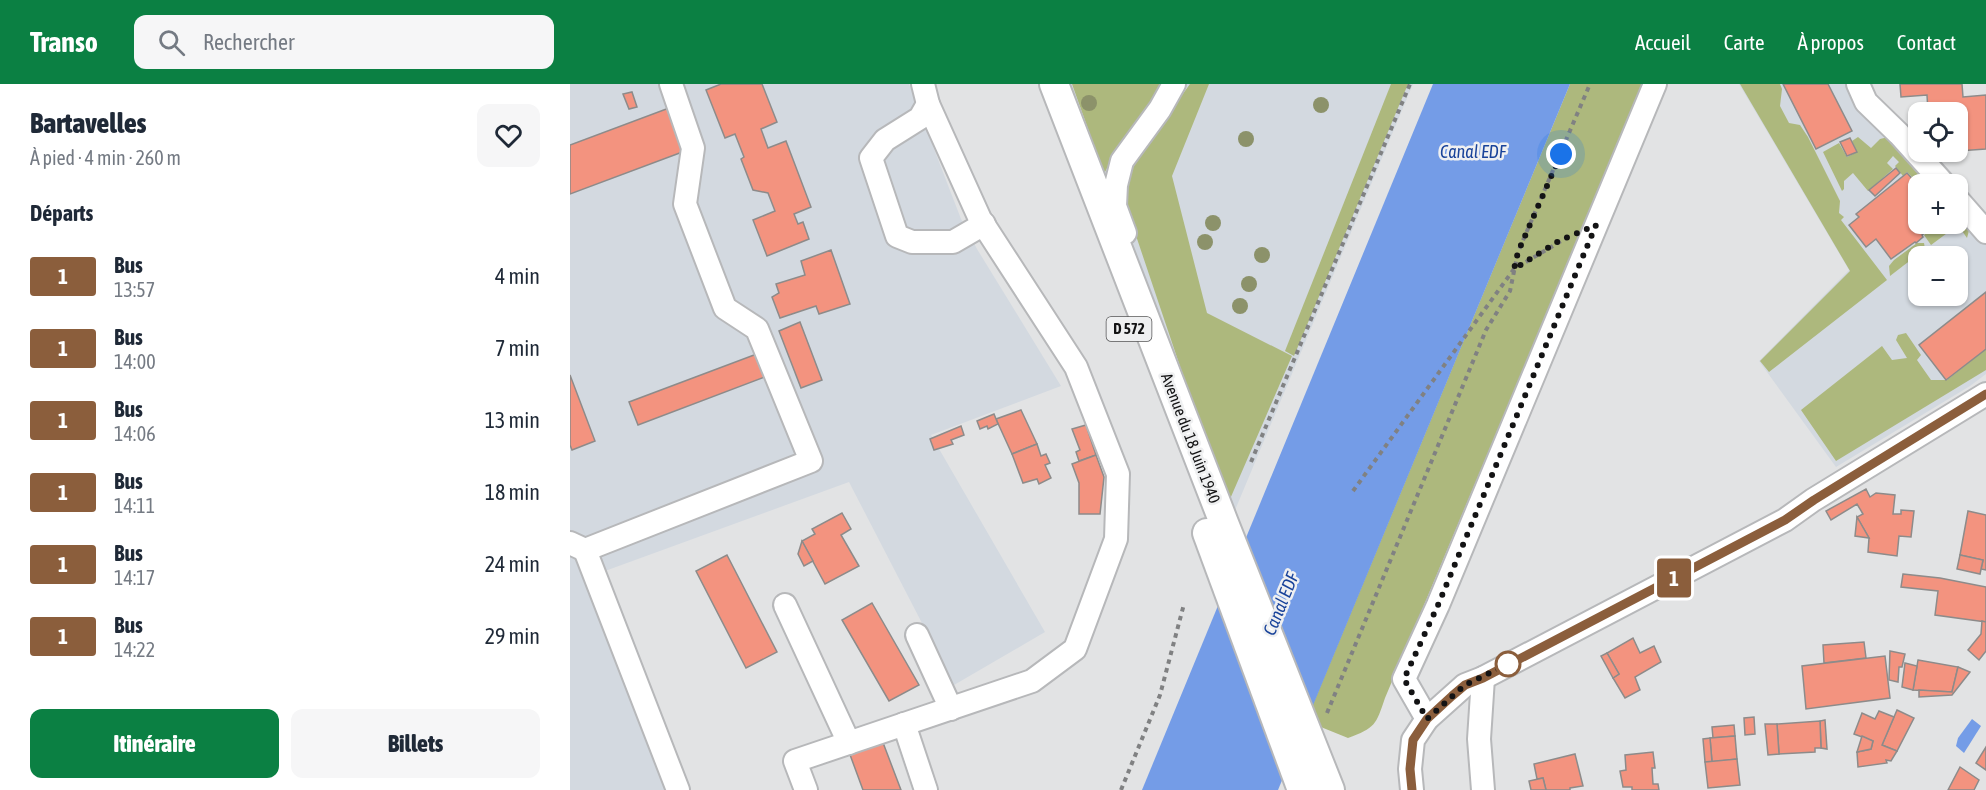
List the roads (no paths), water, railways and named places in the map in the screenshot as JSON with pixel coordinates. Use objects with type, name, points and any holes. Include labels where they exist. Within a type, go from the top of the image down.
[{"type":"main road","name":"Avenue du 18 Juin 1940","points":[[1037,84],[1302,790]]},
{"type":"main road","name":"Avenue du 18 Juin 1940","points":[[1054,84],[1224,524],[1330,790]]},
{"type":"street","points":[[671,84],[693,148],[685,204],[725,308],[757,329],[811,461],[578,547],[678,790]]},
{"type":"street","points":[[1174,84],[1160,109],[1122,161],[1116,185],[1115,206],[1157,328],[1183,417]]},
{"type":"street","points":[[1427,719],[1404,679],[1443,594],[1655,84]]},
{"type":"street","points":[[1858,84],[1866,102],[1935,174]]},
{"type":"street","points":[[806,790],[795,761],[1032,681],[1075,650],[1116,539],[1118,474],[1076,367],[984,224],[926,94]]},
{"type":"street","points":[[926,94],[920,118],[885,140],[872,158],[897,236],[912,242],[953,242],[984,224]]},
{"type":"street","points":[[1968,211],[1986,232]]},
{"type":"street","points":[[1412,790],[1410,769],[1413,740],[1427,719],[1465,685],[1483,678],[1785,520],[1986,394]]},
{"type":"street","points":[[785,605],[849,743]]},
{"type":"street","points":[[917,635],[951,709]]},
{"type":"street","points":[[1483,678],[1479,739],[1483,790]]},
{"type":"street","points":[[904,724],[927,790]]},
{"type":"water","name":"Canal EDF","points":[[1433,84],[1570,84],[1278,790],[1142,790]]},
{"type":"water","points":[[1972,719],[1981,726],[1964,753],[1956,746],[1958,738]]}]
